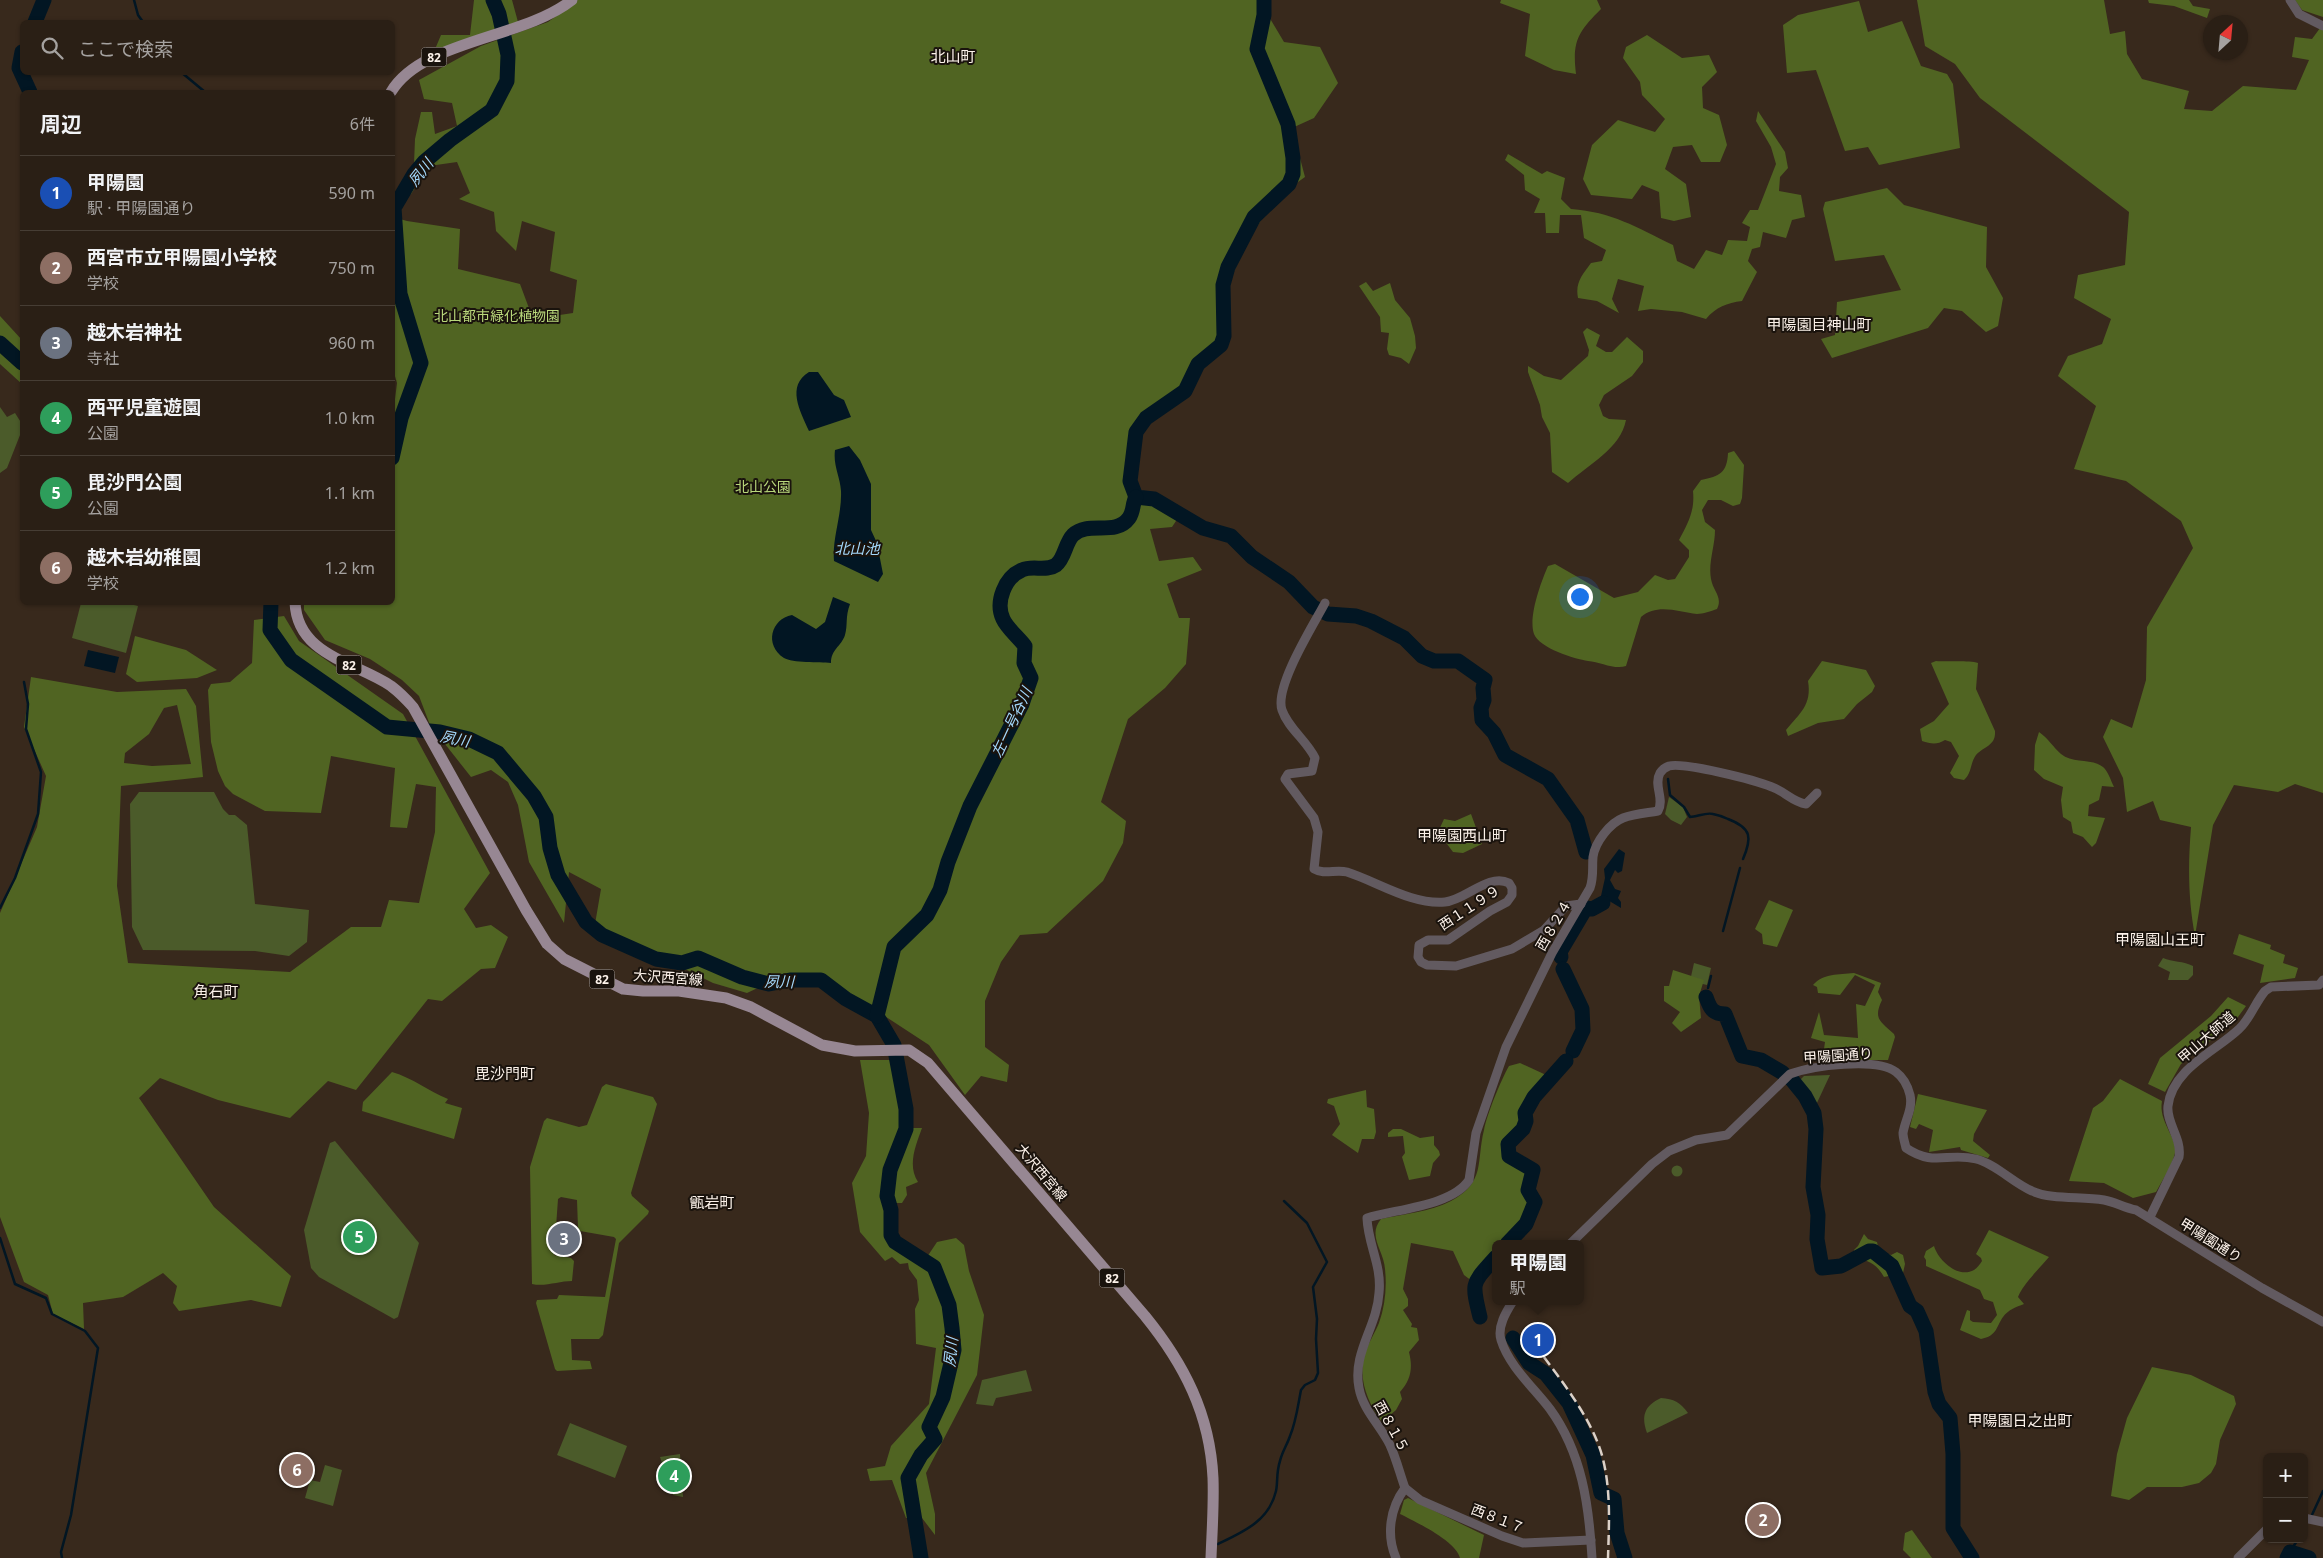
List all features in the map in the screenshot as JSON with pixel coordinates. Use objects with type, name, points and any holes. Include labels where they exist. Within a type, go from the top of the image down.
[{"type":"main road","name":"82","points":[[393,90],[408,72],[430,58],[521,26],[555,12],[572,0]]},
{"type":"main road","name":"大沢西宮線","points":[[296,605],[302,627],[319,648],[332,657],[390,685],[406,699],[418,715],[547,944],[564,959],[623,989],[679,991],[726,998],[751,1007],[822,1045],[870,1052],[906,1050],[923,1058],[945,1081],[1132,1300],[1172,1352],[1196,1397],[1209,1442],[1213,1477],[1211,1558]]},
{"type":"street","points":[[2290,0],[2299,14],[2323,26]]},
{"type":"street","name":"西１１９９","points":[[1322,609],[1300,644],[1281,700],[1284,715],[1313,753],[1316,762],[1312,771],[1288,774],[1285,779],[1314,818],[1318,832],[1314,870],[1319,873],[1344,871],[1408,896],[1443,902],[1458,898],[1496,880],[1509,883],[1512,888],[1512,895],[1507,902],[1490,911],[1448,940],[1428,940],[1419,945],[1418,957],[1421,962],[1427,965],[1456,966],[1512,949],[1544,930],[1566,906],[1581,904]]},
{"type":"street","name":"西８２４","points":[[1367,1218],[1424,1205],[1452,1194],[1466,1185],[1469,1180],[1476,1133],[1506,1047],[1552,953],[1594,878],[1593,856],[1599,841],[1614,824],[1623,818],[1658,811],[1661,802],[1657,781],[1661,772],[1670,766],[1687,766],[1756,781],[1806,804],[1817,793]]},
{"type":"street","name":"甲山大師道","points":[[2150,1217],[2179,1157],[2180,1149],[2168,1112],[2168,1106],[2180,1078],[2190,1066],[2240,1028],[2265,991],[2271,987],[2319,985],[2323,980]]},
{"type":"street","name":"甲陽園通り","points":[[1574,1240],[1652,1164],[1669,1151],[1696,1140],[1727,1135],[1790,1074],[1802,1070],[1845,1065],[1882,1066],[1896,1072],[1906,1084],[1911,1108],[1903,1134],[1906,1148],[1916,1155],[1926,1159],[1963,1156],[1978,1159],[2038,1193],[2106,1200],[2122,1208],[2136,1210],[2262,1288],[2323,1322]]},
{"type":"street","name":"西８１５","points":[[1367,1218],[1368,1232],[1379,1268],[1380,1282],[1375,1320],[1362,1346],[1359,1364],[1359,1388],[1366,1409],[1390,1446],[1405,1488]]},
{"type":"street","points":[[1511,1305],[1504,1317],[1500,1331],[1501,1340],[1510,1358],[1556,1419],[1572,1450],[1585,1488],[1592,1558]]},
{"type":"street","points":[[1396,1558],[1390,1539],[1390,1526],[1399,1496],[1405,1488]]},
{"type":"street","name":"西８１７","points":[[1405,1488],[1420,1500],[1523,1543],[1590,1540]]},
{"type":"street","points":[[2238,1558],[2263,1533]]},
{"type":"green space","points":[[474,0],[512,0],[518,22],[433,54],[441,35],[470,35]]},
{"type":"green space","name":"北山公園","points":[[578,0],[1259,0],[1284,42],[1320,47],[1338,83],[1314,118],[1292,128],[1305,177],[1274,199],[1246,244],[1227,287],[1228,335],[1193,367],[1186,383],[1133,435],[1137,502],[1154,503],[1178,518],[1172,527],[1150,529],[1159,561],[1193,557],[1202,570],[1167,584],[1179,618],[1190,618],[1186,664],[1165,688],[1128,719],[1101,802],[1126,821],[1123,843],[1103,881],[1047,933],[1020,935],[1001,962],[985,1001],[985,1047],[1009,1065],[1007,1082],[981,1076],[965,1095],[929,1045],[851,994],[779,978],[747,993],[713,983],[595,924],[601,889],[569,872],[564,923],[529,862],[518,805],[508,782],[491,770],[471,777],[430,725],[419,696],[402,680],[370,659],[325,640],[304,610],[304,605],[395,605],[395,399],[397,383],[395,376],[395,218],[460,229],[458,269],[520,284],[533,319],[573,313],[577,280],[550,271],[555,232],[522,221],[516,251],[496,231],[494,212],[459,199],[470,193],[457,162],[429,166],[411,194],[395,200],[414,164],[415,139],[421,112],[432,112],[435,134],[457,126],[452,103],[424,99],[419,80],[481,46],[548,22]]},
{"type":"green space","points":[[1501,0],[1597,0],[1601,9],[1582,31],[1576,45],[1576,74],[1554,70],[1525,56],[1530,14],[1500,3]]},
{"type":"green space","points":[[1917,0],[2104,0],[2110,34],[2125,31],[2127,54],[2142,79],[2189,91],[2184,109],[2212,111],[2243,86],[2296,90],[2309,60],[2292,57],[2295,37],[2312,39],[2323,24],[2323,793],[2295,784],[2278,792],[2234,785],[2213,825],[2195,936],[2189,882],[2191,827],[2160,820],[2153,801],[2127,812],[2123,778],[2103,737],[2111,719],[2132,728],[2146,680],[2147,627],[2193,548],[2181,521],[2126,481],[2074,469],[2096,406],[2058,376],[2068,356],[2102,344],[2111,319],[2074,298],[2078,275],[2125,265],[2129,212],[1980,98],[1955,64],[1925,46]]},
{"type":"green space","points":[[2148,0],[2189,0],[2193,6],[2210,9],[2208,15],[2203,17],[2174,6],[2149,3]]},
{"type":"green space","points":[[2295,0],[2323,0],[2323,17],[2302,10]]},
{"type":"green space","points":[[1859,1],[1868,32],[1902,21],[1921,66],[1947,74],[1953,84],[1960,148],[1879,165],[1868,147],[1845,151],[1816,70],[1787,73],[1783,25],[1798,15]]},
{"type":"green space","points":[[1647,35],[1682,58],[1709,55],[1717,72],[1702,87],[1703,108],[1719,115],[1727,145],[1720,162],[1701,162],[1692,145],[1673,147],[1665,169],[1686,184],[1691,217],[1674,221],[1661,218],[1659,192],[1642,185],[1632,199],[1591,195],[1583,179],[1592,145],[1618,120],[1655,132],[1665,119],[1642,95],[1640,82],[1623,58],[1626,47]]},
{"type":"green space","points":[[1758,111],[1785,152],[1788,168],[1780,177],[1779,191],[1801,195],[1805,217],[1792,220],[1786,238],[1763,232],[1760,247],[1752,249],[1748,261],[1757,272],[1742,301],[1722,306],[1706,319],[1682,312],[1651,309],[1638,311],[1644,286],[1618,279],[1612,299],[1619,313],[1597,301],[1578,298],[1578,283],[1582,275],[1591,263],[1602,261],[1606,250],[1584,238],[1581,215],[1560,215],[1559,233],[1546,233],[1545,213],[1534,213],[1540,199],[1525,190],[1524,175],[1505,160],[1508,154],[1542,174],[1547,171],[1565,178],[1561,199],[1571,209],[1599,213],[1624,221],[1647,232],[1673,245],[1677,261],[1694,269],[1706,250],[1722,255],[1728,240],[1747,241],[1750,227],[1742,223],[1750,210],[1758,210],[1776,164],[1771,147],[1756,121]]},
{"type":"green space","points":[[1887,188],[1904,205],[1987,227],[1986,267],[2003,298],[1998,326],[1986,332],[1962,311],[1944,308],[1928,328],[1832,358],[1821,339],[1835,335],[1837,302],[1901,290],[1884,255],[1835,261],[1823,209],[1825,202]]},
{"type":"green space","points":[[1366,282],[1373,291],[1390,283],[1395,300],[1410,318],[1416,348],[1409,364],[1401,358],[1389,355],[1387,349],[1389,333],[1381,332],[1380,317],[1359,286]]},
{"type":"green space","points":[[0,316],[20,338],[20,382],[0,364]]},
{"type":"green space","points":[[1587,328],[1600,335],[1596,346],[1606,352],[1612,352],[1627,337],[1643,351],[1643,362],[1632,376],[1604,395],[1599,405],[1603,416],[1609,419],[1626,420],[1618,439],[1603,455],[1568,483],[1552,472],[1550,433],[1542,417],[1540,405],[1528,372],[1528,366],[1544,376],[1561,380],[1588,356],[1589,350],[1583,332]]},
{"type":"green space","points":[[0,407],[7,417],[15,413],[20,421],[20,435],[7,468],[0,473]]},
{"type":"green space","points":[[1734,451],[1744,465],[1740,504],[1733,506],[1721,500],[1708,500],[1702,510],[1705,522],[1715,530],[1710,573],[1719,601],[1717,609],[1697,614],[1661,609],[1647,613],[1641,617],[1626,666],[1622,667],[1582,660],[1550,648],[1537,639],[1533,627],[1534,609],[1548,566],[1555,564],[1614,598],[1638,592],[1655,575],[1668,580],[1675,579],[1689,557],[1689,550],[1679,540],[1692,511],[1693,491],[1701,480],[1718,475],[1726,465],[1728,453]]},
{"type":"green space","points":[[80,605],[138,606],[126,653],[72,638]]},
{"type":"green space","points":[[284,616],[299,641],[403,714],[490,873],[464,909],[476,928],[491,925],[508,937],[495,968],[481,969],[442,1001],[428,999],[356,1090],[328,1081],[290,1118],[218,1100],[160,1078],[139,1098],[214,1207],[291,1276],[281,1307],[251,1300],[179,1311],[173,1303],[177,1286],[163,1273],[123,1297],[83,1303],[84,1329],[53,1314],[48,1295],[24,1282],[0,1217],[0,913],[37,827],[46,776],[24,727],[31,677],[117,692],[186,689],[196,706],[203,777],[121,786],[117,886],[128,963],[290,972],[351,927],[381,927],[389,900],[419,903],[435,832],[436,787],[416,784],[407,828],[390,827],[395,768],[331,756],[321,813],[265,811],[233,794],[225,786],[218,771],[211,742],[208,690],[211,684],[230,682],[252,663],[254,620]],"holes":[[[177,705],[191,764],[152,766],[124,763],[125,753],[149,734],[164,708]]]},
{"type":"green space","points":[[135,636],[186,650],[217,670],[197,678],[137,682],[126,674]]},
{"type":"green space","points":[[1822,661],[1866,670],[1875,686],[1872,692],[1857,704],[1844,719],[1818,723],[1788,736],[1786,730],[1806,703],[1809,689],[1808,681]]},
{"type":"green space","points":[[1936,661],[1978,663],[1976,689],[1995,731],[1994,740],[1976,755],[1964,780],[1954,778],[1950,773],[1959,756],[1951,742],[1945,740],[1934,744],[1922,741],[1920,729],[1934,721],[1949,704],[1931,663]]},
{"type":"green space","points":[[2039,732],[2061,754],[2071,759],[2099,764],[2109,776],[2114,787],[2102,786],[2099,800],[2089,805],[2088,816],[2105,818],[2096,843],[2092,847],[2083,837],[2073,833],[2071,822],[2063,817],[2061,800],[2063,787],[2044,779],[2034,770],[2035,745]]},
{"type":"green space","points":[[139,792],[214,792],[223,809],[229,815],[235,815],[247,825],[255,904],[309,910],[307,942],[289,956],[255,951],[143,950],[132,927],[130,804]]},
{"type":"green space","points":[[1669,797],[1683,807],[1687,817],[1681,825],[1671,820],[1665,814]]},
{"type":"green space","points":[[1471,814],[1482,844],[1463,853],[1453,852],[1438,832],[1444,819],[1455,821]]},
{"type":"green space","points":[[1769,900],[1793,910],[1777,947],[1763,944],[1762,934],[1755,929]]},
{"type":"green space","points":[[2239,934],[2271,945],[2270,949],[2285,955],[2283,963],[2298,968],[2295,978],[2260,983],[2264,965],[2233,954]]},
{"type":"green space","points":[[2163,958],[2193,966],[2193,975],[2188,980],[2168,980],[2170,972],[2158,966]]},
{"type":"green space","points":[[1694,963],[1711,968],[1707,985],[1690,981]]},
{"type":"green space","points":[[1673,970],[1704,980],[1699,996],[1701,1018],[1681,1032],[1672,1023],[1680,1012],[1664,1001],[1664,986],[1669,986]]},
{"type":"green space","points":[[1854,973],[1881,983],[1878,992],[1882,1000],[1878,1016],[1895,1037],[1888,1060],[1853,1060],[1853,1054],[1824,1049],[1825,1042],[1811,1038],[1819,1012],[1824,1035],[1858,1038],[1856,1004],[1865,1006],[1875,985],[1855,975],[1840,995],[1818,993],[1817,987],[1813,985],[1827,976]]},
{"type":"green space","points":[[2228,997],[2246,1006],[2235,1021],[2181,1064],[2165,1092],[2148,1084],[2160,1058],[2211,1016]]},
{"type":"green space","points":[[860,1060],[901,1060],[912,1128],[922,1128],[915,1148],[913,1162],[913,1169],[918,1182],[906,1187],[907,1195],[902,1203],[893,1203],[884,1216],[885,1235],[923,1263],[937,1242],[956,1238],[964,1245],[969,1271],[984,1315],[977,1375],[926,1473],[935,1514],[935,1535],[922,1518],[906,1518],[892,1480],[870,1481],[867,1469],[885,1466],[891,1446],[929,1404],[936,1348],[916,1344],[915,1309],[919,1300],[917,1280],[909,1269],[908,1263],[900,1264],[892,1257],[885,1261],[860,1232],[852,1183],[866,1156],[869,1113]]},
{"type":"green space","points":[[1520,1063],[1544,1074],[1546,1083],[1518,1129],[1513,1150],[1521,1158],[1535,1166],[1532,1187],[1536,1208],[1531,1222],[1514,1240],[1492,1240],[1492,1265],[1476,1284],[1464,1275],[1453,1251],[1411,1243],[1403,1289],[1408,1299],[1408,1306],[1403,1310],[1412,1324],[1411,1327],[1417,1328],[1419,1340],[1409,1352],[1410,1374],[1407,1383],[1400,1392],[1402,1399],[1396,1410],[1382,1422],[1368,1399],[1362,1372],[1365,1354],[1379,1323],[1385,1296],[1385,1269],[1377,1244],[1377,1225],[1381,1219],[1443,1205],[1462,1194],[1470,1186],[1478,1170],[1488,1115],[1509,1066]]},
{"type":"green space","points":[[392,1072],[448,1099],[445,1103],[462,1108],[454,1139],[362,1111],[363,1102]]},
{"type":"green space","points":[[1830,1075],[1816,1105],[1798,1082],[1804,1076]]},
{"type":"green space","points":[[2120,1079],[2162,1101],[2163,1116],[2175,1147],[2172,1163],[2156,1192],[2133,1198],[2104,1183],[2069,1181],[2093,1108],[2103,1101]]},
{"type":"green space","points":[[606,1084],[653,1097],[657,1104],[631,1193],[649,1211],[619,1243],[603,1335],[599,1339],[571,1339],[572,1360],[590,1361],[592,1369],[557,1371],[536,1303],[537,1300],[557,1299],[559,1295],[605,1297],[616,1239],[614,1237],[580,1231],[578,1228],[577,1200],[561,1197],[558,1199],[554,1255],[571,1258],[574,1261],[572,1281],[542,1285],[532,1284],[530,1167],[544,1121],[547,1118],[579,1127],[587,1125],[602,1087]]},
{"type":"green space","points":[[1366,1090],[1367,1107],[1374,1109],[1376,1132],[1374,1139],[1362,1139],[1358,1153],[1332,1135],[1340,1124],[1334,1106],[1327,1103],[1328,1099]]},
{"type":"green space","points":[[1918,1094],[1987,1110],[1974,1134],[1973,1141],[1990,1155],[1988,1158],[1961,1150],[1960,1147],[1929,1152],[1933,1130],[1919,1124],[1916,1129],[1910,1127]]},
{"type":"green space","points":[[1393,1129],[1401,1129],[1420,1138],[1434,1136],[1434,1145],[1440,1155],[1433,1163],[1430,1176],[1409,1180],[1402,1157],[1405,1153],[1403,1136],[1388,1137],[1388,1133]]},
{"type":"green space","points":[[335,1141],[419,1243],[398,1317],[394,1319],[319,1277],[311,1268],[304,1230],[330,1143]]},
{"type":"green space","points":[[1677,1165],[1683,1171],[1677,1177],[1671,1171]]},
{"type":"green space","points":[[1989,1230],[2049,1257],[2020,1292],[2018,1297],[2024,1304],[2007,1312],[1995,1331],[1990,1336],[1981,1339],[1960,1330],[1967,1310],[1970,1311],[1970,1320],[1973,1322],[1991,1323],[1997,1315],[1993,1302],[1984,1299],[1980,1290],[1926,1266],[1924,1257],[1926,1251],[1934,1246],[1944,1262],[1955,1270],[1968,1272],[1974,1270],[1982,1261],[1976,1254]]},
{"type":"green space","points":[[1864,1234],[1868,1239],[1877,1242],[1879,1251],[1891,1255],[1897,1252],[1903,1255],[1905,1264],[1903,1273],[1884,1277],[1873,1264],[1856,1259],[1854,1250]]},
{"type":"green space","points":[[2152,1367],[2191,1375],[2234,1396],[2236,1404],[2220,1440],[2216,1464],[2211,1473],[2199,1483],[2182,1487],[2147,1487],[2129,1500],[2111,1496],[2117,1454],[2127,1418]]},
{"type":"green space","points":[[1026,1370],[1032,1391],[996,1398],[993,1406],[976,1404],[982,1380]]},
{"type":"green space","points":[[1661,1398],[1676,1402],[1688,1413],[1647,1433],[1644,1421],[1645,1412],[1651,1404]]},
{"type":"green space","points":[[570,1423],[627,1446],[615,1478],[557,1455]]},
{"type":"green space","points":[[680,1454],[683,1497],[673,1495],[660,1457]]},
{"type":"green space","points":[[325,1465],[342,1470],[333,1506],[305,1498],[310,1480],[320,1482]]},
{"type":"green space","points":[[1408,1498],[1484,1535],[1479,1558],[1460,1558],[1451,1545],[1443,1539],[1400,1514],[1404,1500]]},
{"type":"green space","points":[[1912,1530],[1932,1558],[1911,1558],[1903,1550],[1905,1533]]},
{"type":"green space","points":[[1619,1548],[1627,1549],[1630,1558],[1622,1558],[1616,1550]]},
{"type":"water","points":[[809,372],[818,372],[834,395],[844,400],[851,417],[809,431],[799,407],[797,392],[798,384]]},
{"type":"water","name":"北山池","points":[[849,446],[860,460],[871,484],[871,530],[877,543],[883,574],[878,582],[834,561],[834,544],[841,500],[835,450]]},
{"type":"water","name":"北山池","points":[[833,597],[850,604],[845,635],[834,651],[831,663],[793,661],[784,658],[778,653],[772,640],[775,627],[779,622],[785,617],[792,615],[816,629],[825,622]]},
{"type":"water","points":[[88,650],[119,657],[115,673],[84,666]]},
{"type":"water","points":[[1619,849],[1625,853],[1622,871],[1618,873],[1615,870],[1610,880],[1615,889],[1621,891],[1618,898],[1621,902],[1621,908],[1601,896],[1605,878],[1604,869]]},
{"type":"waterway","points":[[36,20],[44,0]]},
{"type":"waterway","points":[[134,0],[138,15],[142,20]]},
{"type":"waterway","name":"夙川","points":[[395,206],[414,174],[424,162],[450,140],[492,110],[507,81],[508,55],[499,14],[493,0]]},
{"type":"waterway","points":[[1264,0],[1264,15],[1257,49],[1288,124],[1293,158],[1293,174],[1289,184],[1254,217],[1228,267],[1223,285],[1224,336],[1221,345],[1198,364],[1185,391],[1146,418],[1136,432],[1130,481],[1136,497],[1154,499],[1203,528],[1231,536],[1252,557],[1289,582],[1313,607],[1328,614],[1356,616],[1371,621],[1404,638],[1422,656],[1434,661],[1458,661],[1485,680],[1483,688],[1484,700],[1481,708],[1482,720],[1494,733],[1505,755],[1548,779],[1577,820],[1586,852]]},
{"type":"waterway","points":[[20,63],[20,70]]},
{"type":"waterway","points":[[22,75],[29,90]]},
{"type":"waterway","points":[[185,75],[203,90]]},
{"type":"waterway","name":"夙川","points":[[395,222],[400,294],[421,363],[401,418],[395,445]]},
{"type":"waterway","points":[[0,343],[20,361]]},
{"type":"waterway","name":"左一号谷川","points":[[877,1016],[894,947],[927,915],[940,890],[948,862],[970,806],[1022,704],[1031,678],[1024,663],[1025,646],[1007,626],[1001,612],[1001,598],[1006,584],[1016,573],[1022,570],[1048,568],[1056,565],[1070,538],[1079,531],[1117,527],[1123,524],[1131,515],[1136,497]]},
{"type":"waterway","name":"夙川","points":[[271,605],[270,630],[291,660],[387,727],[440,732],[469,739],[498,753],[534,796],[546,817],[550,848],[558,875],[586,922],[602,935],[656,959],[682,963],[698,958],[742,977],[769,984],[790,980],[821,980],[846,999],[877,1016],[894,1045],[906,1109],[906,1129],[890,1170],[887,1196],[891,1210],[891,1235],[895,1242],[934,1267],[949,1305],[954,1350],[943,1397],[929,1427],[935,1439],[921,1455],[908,1478],[921,1558]]},
{"type":"waterway","points":[[0,908],[15,878],[38,814],[41,772],[26,729],[28,704],[24,682]]},
{"type":"waterway","points":[[1668,779],[1670,795],[1684,807],[1690,817],[1715,814],[1736,822],[1746,830],[1749,839],[1743,859]]},
{"type":"waterway","points":[[1723,931],[1740,868]]},
{"type":"waterway","points":[[1561,957],[1560,952],[1586,908],[1592,909],[1603,903]]},
{"type":"waterway","points":[[1563,969],[1582,1009],[1583,1030],[1573,1051]]},
{"type":"waterway","points":[[1708,988],[1711,976]]},
{"type":"waterway","points":[[1706,997],[1714,1012],[1725,1014],[1742,1056],[1761,1060],[1783,1073]]},
{"type":"waterway","points":[[1511,1240],[1526,1224],[1535,1202],[1528,1190],[1533,1170],[1509,1156],[1508,1144],[1523,1129],[1526,1121],[1525,1113],[1534,1097],[1566,1061]]},
{"type":"waterway","points":[[1792,1080],[1805,1096],[1814,1113],[1816,1129],[1813,1187],[1818,1215],[1817,1239],[1822,1268],[1841,1266],[1869,1251],[1873,1251],[1892,1266],[1910,1306],[1917,1311],[1926,1331],[1935,1392],[1939,1404],[1950,1418],[1953,1454],[1953,1528],[1972,1558]]},
{"type":"waterway","points":[[1218,1544],[1254,1524],[1268,1510],[1276,1491],[1279,1465],[1294,1425],[1301,1390],[1305,1385],[1315,1380],[1318,1373],[1317,1319],[1313,1287],[1327,1262],[1307,1223],[1284,1201]]},
{"type":"waterway","points":[[0,1238],[15,1284],[46,1298],[52,1314],[85,1331],[98,1348],[71,1515],[61,1552],[62,1558]]},
{"type":"waterway","points":[[1480,1317],[1475,1296],[1476,1284],[1478,1278],[1492,1262]]},
{"type":"waterway","points":[[1513,1338],[1529,1363],[1546,1374],[1569,1403],[1593,1455],[1601,1493],[1614,1499],[1617,1533],[1625,1558]]},
{"type":"waterway","points":[[2311,1517],[2323,1491]]},
{"type":"waterway","points":[[2290,1552],[2296,1543]]},
{"type":"waterway","points":[[2287,1558],[2290,1552],[2309,1558]]},
{"type":"railway","points":[[1526,1333],[1581,1409],[1598,1442],[1606,1471],[1609,1508],[1608,1558]]},
{"type":"place","name":"毘沙門公園","points":[[359,1237]]},
{"type":"place","name":"越木岩神社","points":[[564,1239]]},
{"type":"place","name":"甲陽園","points":[[1538,1340]]},
{"type":"place","name":"越木岩幼稚園","points":[[297,1470]]},
{"type":"place","name":"西平児童遊園","points":[[674,1476]]},
{"type":"place","name":"西宮市立甲陽園小学校","points":[[1763,1520]]},
{"type":"district","name":"北山町","points":[[953,56]]},
{"type":"district","name":"甲陽園目神山町","points":[[1819,324]]},
{"type":"district","name":"甲陽園西山町","points":[[1462,835]]},
{"type":"district","name":"甲陽園山王町","points":[[2160,939]]},
{"type":"district","name":"角石町","points":[[216,991]]},
{"type":"district","name":"毘沙門町","points":[[505,1073]]},
{"type":"district","name":"甑岩町","points":[[712,1202]]},
{"type":"district","name":"甲陽園日之出町","points":[[2020,1420]]},
{"type":"park label","name":"北山都市緑化植物園","points":[[497,315]]}]
